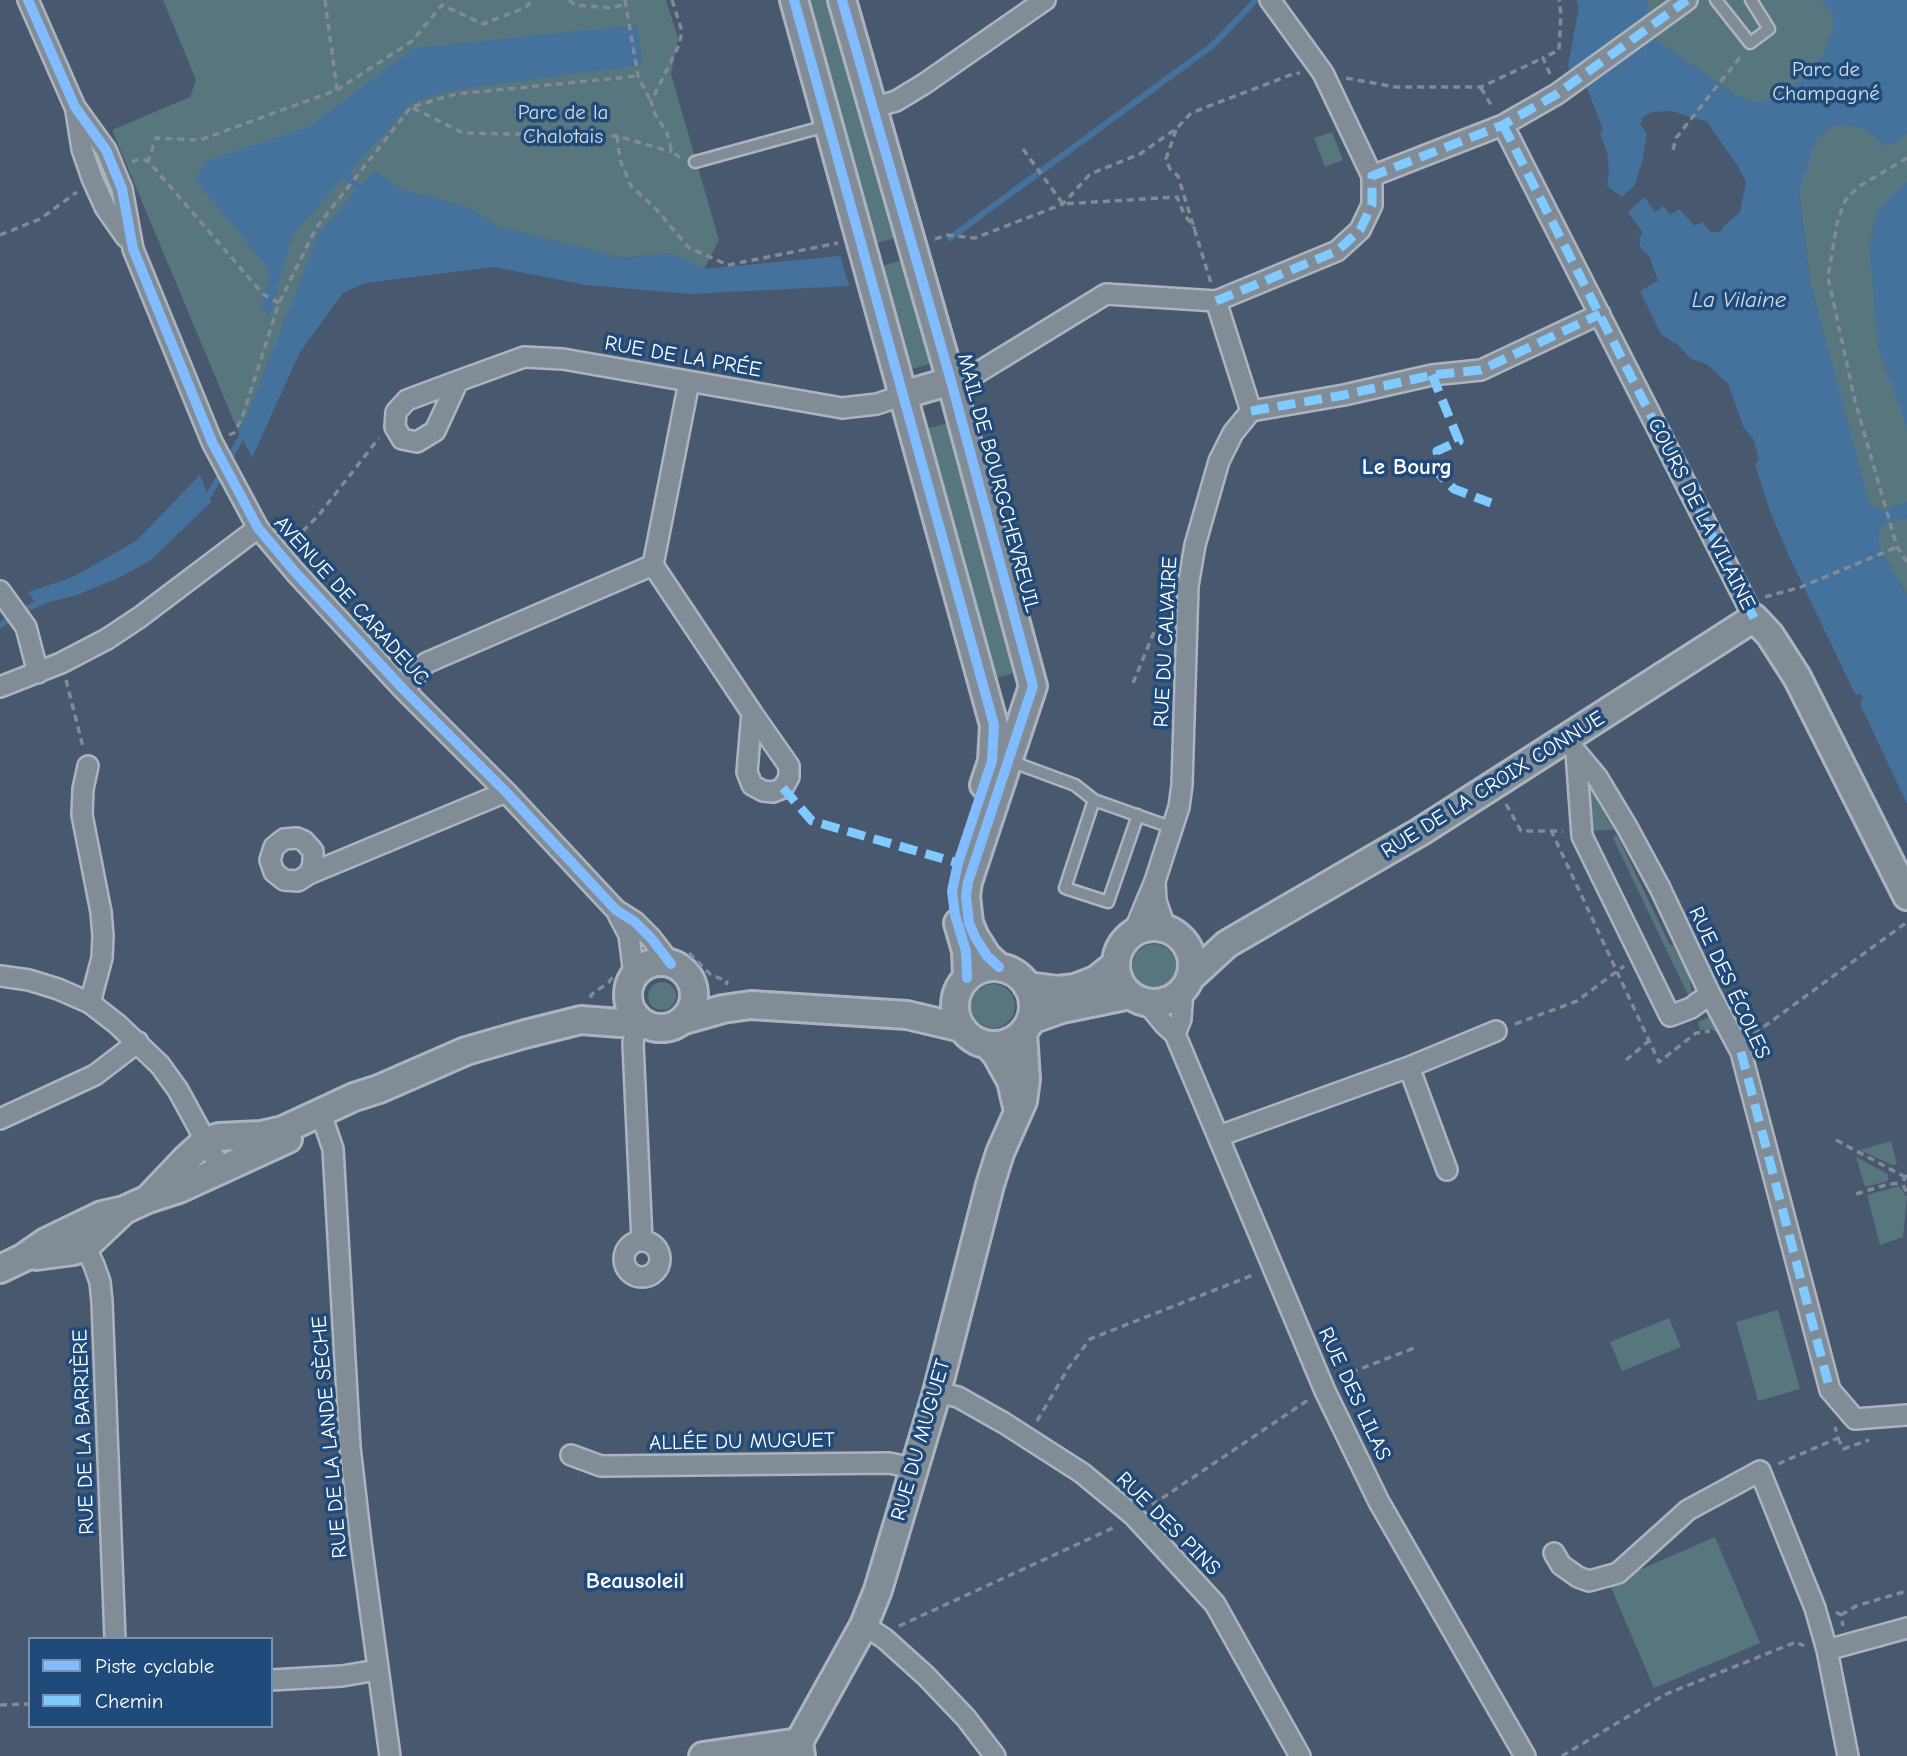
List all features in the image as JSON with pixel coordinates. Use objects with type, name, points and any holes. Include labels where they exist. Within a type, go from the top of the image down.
[{"type":"main road","points":[[794,0],[994,725],[992,761],[958,863],[952,891],[955,915],[966,951],[962,986],[955,1012],[962,1028],[973,1040],[988,1045],[1007,1044],[1027,1027],[1033,1002],[1027,986],[1015,973],[999,967],[982,969],[962,986],[939,1007],[907,1014]]},
{"type":"main road","name":"MAIL DE BOURGCHEVREUIL","points":[[842,0],[951,381],[1033,686],[968,882],[966,896],[975,937],[987,956],[999,967]]},
{"type":"main road","points":[[903,395],[951,381]]},
{"type":"main road","name":"RUE DE LA CROIX CONNUE","points":[[1027,1027],[1062,1009],[1138,999],[1167,1001],[1227,944],[1571,746],[1750,610]]},
{"type":"main road","name":"COURS DE LA VILAINE","points":[[1750,610],[1797,677],[1907,896]]},
{"type":"main road","points":[[1138,999],[1123,986],[1116,964],[1119,952],[1133,934],[1155,928],[1175,935],[1227,944]]},
{"type":"main road","points":[[1175,935],[1192,959],[1187,984]]},
{"type":"main road","points":[[581,1020],[631,982],[651,963],[680,970],[716,994],[751,1005]]},
{"type":"main road","points":[[1027,986],[1058,990],[1075,988],[1096,980],[1116,964]]},
{"type":"main road","points":[[631,982],[629,1005],[639,1021],[648,1027],[663,1029],[684,1020],[694,1000],[694,992],[680,970]]},
{"type":"main road","points":[[684,1020],[723,1009],[751,1005],[907,1014],[962,1028]]},
{"type":"main road","points":[[12,1263],[62,1253],[81,1238],[94,1241],[124,1210],[179,1189],[324,1122],[379,1090],[466,1051],[581,1020],[620,1023],[639,1021]]},
{"type":"main road","name":"RUE DU MUGUET","points":[[800,1749],[864,1625],[878,1590],[937,1392],[990,1185],[1026,1090],[1027,1027]]},
{"type":"main road","points":[[988,1045],[1012,1081],[1018,1112]]},
{"type":"main road","points":[[148,1199],[206,1141],[219,1137],[272,1133],[324,1122]]},
{"type":"main road","points":[[703,1756],[800,1749]]},
{"type":"street","name":"AVENUE DE CARADEUC","points":[[28,0],[75,107],[106,150],[115,170],[122,189],[133,249]]},
{"type":"street","points":[[873,108],[896,101],[1045,0]]},
{"type":"street","points":[[1372,176],[1503,125],[1558,94],[1687,0]]},
{"type":"street","points":[[951,381],[976,373],[1106,294],[1216,302],[1337,251],[1360,230],[1372,205],[1372,176],[1323,73],[1273,4]]},
{"type":"street","name":"AVENUE DE CARADEUC","points":[[75,107],[82,149],[92,178],[105,207],[116,219],[133,249],[212,442],[258,528],[404,690],[506,792],[616,910],[629,934],[631,982]]},
{"type":"street","name":"COURS DE LA VILAINE","points":[[1503,125],[1750,610]]},
{"type":"street","points":[[1216,302],[1251,411],[1344,395],[1432,375],[1481,370],[1600,314]]},
{"type":"street","name":"RUE DE LA PRÉE","points":[[395,427],[396,412],[407,400],[524,357],[563,359],[842,408],[877,404],[903,395]]},
{"type":"street","points":[[395,427],[402,439],[417,442],[435,432],[457,382]]},
{"type":"street","points":[[690,382],[653,565],[752,713]]},
{"type":"street","name":"RUE DU CALVAIRE","points":[[1133,934],[1174,828],[1182,785],[1188,586],[1203,510],[1219,461],[1233,433],[1251,411]]},
{"type":"street","points":[[0,687],[61,663],[107,639],[258,528]]},
{"type":"street","name":"AVENUE DE CARADEUC","points":[[404,690],[426,663],[653,565]]},
{"type":"street","points":[[0,591],[26,627],[38,673]]},
{"type":"street","points":[[1571,746],[1582,836],[1670,1016],[1691,1008],[1710,994]]},
{"type":"street","name":"RUE DES ÉCOLES","points":[[1571,746],[1597,777],[1627,827],[1677,921],[1710,994],[1741,1052],[1830,1390]]},
{"type":"street","points":[[88,766],[83,789],[82,815],[101,912],[103,936],[102,958],[90,1003]]},
{"type":"street","points":[[309,874],[506,792]]},
{"type":"street","name":"RUE DU CALVAIRE","points":[[1155,881],[1156,901],[1175,935]]},
{"type":"street","name":"AVENUE DE CARADEUC","points":[[616,910],[635,922],[680,970]]},
{"type":"street","points":[[0,976],[29,980],[90,1003],[138,1042],[160,1065],[178,1090],[221,1169]]},
{"type":"street","points":[[1175,1034],[1181,1019],[1187,984]]},
{"type":"street","name":"RUE DES LILAS","points":[[1138,999],[1175,1034],[1325,1391],[1379,1502],[1525,1756]]},
{"type":"street","points":[[639,1021],[634,1044],[642,1241]]},
{"type":"street","points":[[1219,1136],[1409,1067],[1496,1031]]},
{"type":"street","points":[[0,1119],[95,1075],[138,1042]]},
{"type":"street","points":[[1409,1067],[1447,1170]]},
{"type":"street","name":"RUE DE LA LANDE SÈCHE","points":[[324,1122],[333,1149],[351,1447],[377,1670],[390,1756]]},
{"type":"street","name":"RUE DE LA BARRIÈRE","points":[[81,1238],[100,1282],[102,1302],[115,1637]]},
{"type":"street","points":[[1830,1390],[1855,1419],[1907,1415]]},
{"type":"street","name":"RUE DES PINS","points":[[937,1392],[958,1397],[1004,1423],[1082,1473],[1134,1516],[1215,1604],[1300,1756]]},
{"type":"street","name":"ALLÉE DU MUGUET","points":[[571,1455],[601,1466],[889,1463],[914,1468]]},
{"type":"street","points":[[1554,1553],[1561,1565],[1589,1581],[1618,1573],[1688,1510],[1760,1471],[1815,1608],[1825,1640],[1848,1756]]},
{"type":"street","points":[[864,1625],[885,1639],[926,1675],[995,1756]]},
{"type":"street","points":[[1825,1640],[1907,1628]]},
{"type":"street","points":[[273,1680],[342,1676],[377,1670]]},
{"type":"lane","points":[[1716,0],[1750,43],[1769,29],[1751,0]]},
{"type":"lane","points":[[695,162],[830,125]]},
{"type":"lane","points":[[1010,760],[1075,785],[1094,800],[1174,828]]},
{"type":"lane","points":[[1094,800],[1065,888],[1108,902],[1138,814]]},
{"type":"path","points":[[325,0],[337,90]]},
{"type":"path","points":[[439,0],[442,5],[483,24],[525,8],[532,0]]},
{"type":"path","points":[[569,0],[575,5],[611,8],[626,2],[638,76],[667,133],[672,152]]},
{"type":"path","points":[[651,102],[681,38],[682,31],[672,0]]},
{"type":"path","points":[[1063,204],[1090,174],[1140,154],[1177,128],[1191,113],[1293,74],[1323,73],[1395,87],[1481,87],[1559,50],[1559,0]]},
{"type":"path","points":[[277,302],[263,294],[148,161],[156,138],[200,140],[337,90],[412,41],[442,5]]},
{"type":"path","points":[[1673,150],[1676,138],[1750,43]]},
{"type":"path","points":[[1543,58],[1558,94]]},
{"type":"path","points":[[212,442],[234,433],[242,418],[277,302],[316,228],[411,107],[456,94],[638,76]]},
{"type":"path","points":[[411,107],[463,133],[617,136],[672,152],[680,159],[695,162]]},
{"type":"path","points":[[1177,128],[1166,159],[1170,169],[1178,176],[1216,302]]},
{"type":"path","points":[[617,136],[620,160],[631,186],[656,209],[689,248],[728,265],[841,243]]},
{"type":"path","points":[[1023,149],[1063,204]]},
{"type":"path","points":[[1907,158],[1858,187],[1845,201],[1837,223],[1828,277],[1855,401],[1897,547],[1907,562]]},
{"type":"path","points":[[0,235],[40,219],[92,178]]},
{"type":"path","points":[[913,246],[947,235],[975,238],[1063,204],[1177,197],[1184,214],[1195,229]]},
{"type":"path","points":[[292,542],[318,516],[377,439],[395,427]]},
{"type":"path","points":[[1750,610],[1897,547]]},
{"type":"path","points":[[1133,683],[1162,613],[1188,586]]},
{"type":"path","points":[[61,663],[88,766]]},
{"type":"path","points":[[1505,802],[1521,831],[1581,831]]},
{"type":"path","points":[[1496,1031],[1577,1001]]},
{"type":"path","points":[[1626,1060],[1650,1040]]},
{"type":"path","points":[[1836,1140],[1906,1176],[1902,1183]]},
{"type":"path","points":[[1902,1183],[1907,1193]]},
{"type":"path","points":[[1856,1194],[1902,1183]]},
{"type":"path","points":[[1030,1419],[1036,1423],[1069,1367],[1090,1339],[1254,1275],[1248,1263]]},
{"type":"path","points":[[1325,1391],[1347,1374],[1414,1348]]},
{"type":"path","points":[[1760,1471],[1838,1438],[1831,1411],[1830,1390]]},
{"type":"path","points":[[1841,1615],[1856,1606],[1907,1591]]},
{"type":"path","points":[[1562,1756],[1664,1695],[1796,1642]]},
{"type":"path","points":[[0,1705],[28,1704]]},
{"type":"green space","name":"Parc de la Chalotais","points":[[163,0],[666,0],[678,38],[671,74],[719,240],[704,269],[669,253],[622,258],[498,227],[467,207],[402,190],[238,431],[112,130],[190,97],[196,80]]},
{"type":"green space","points":[[803,0],[834,0],[901,236],[871,245]]},
{"type":"green space","name":"Parc de Champagné","points":[[1632,0],[1907,0],[1907,595],[1878,546],[1810,282],[1799,192],[1735,95],[1653,38]]},
{"type":"green space","points":[[1332,132],[1343,160],[1325,167],[1314,138]]},
{"type":"green space","points":[[905,259],[936,362],[909,370],[879,267]]},
{"type":"green space","points":[[952,422],[1021,671],[992,679],[922,430]]},
{"type":"green space","points":[[1593,788],[1599,797],[1597,801],[1614,830],[1587,831],[1584,791]]},
{"type":"green space","points":[[1617,835],[1670,945],[1674,946],[1677,954],[1685,957],[1693,997],[1689,997],[1613,838]]},
{"type":"green space","points":[[1154,944],[1170,950],[1176,966],[1170,982],[1154,988],[1138,982],[1132,966],[1138,950]]},
{"type":"green space","points":[[662,982],[672,986],[676,996],[672,1006],[662,1010],[652,1006],[648,996],[652,986]]},
{"type":"green space","points":[[993,984],[1009,990],[1015,1006],[1009,1022],[993,1028],[977,1022],[971,1006],[977,990]]},
{"type":"green space","points":[[1711,1016],[1716,1018],[1725,1037],[1711,1029],[1700,1030],[1698,1022]]},
{"type":"green space","points":[[1891,1141],[1897,1164],[1892,1165],[1860,1150]]},
{"type":"green space","points":[[1856,1157],[1888,1174],[1888,1181],[1865,1187]]},
{"type":"green space","points":[[1899,1186],[1907,1197],[1903,1237],[1880,1245],[1867,1195]]},
{"type":"green space","points":[[1778,1310],[1800,1389],[1758,1401],[1736,1322]]},
{"type":"green space","points":[[1669,1318],[1681,1347],[1622,1371],[1610,1342]]},
{"type":"green space","points":[[1715,1537],[1760,1643],[1654,1688],[1609,1583]]},
{"type":"water","points":[[1576,0],[1647,0],[1648,20],[1570,76],[1568,65],[1579,7]]},
{"type":"water","name":"La Vilaine","points":[[1820,0],[1907,0],[1907,134],[1887,147],[1863,128],[1833,125],[1817,139],[1799,192],[1810,282],[1870,505],[1883,511],[1907,501],[1907,519],[1890,521],[1880,528],[1878,545],[1907,595],[1907,804],[1860,704],[1863,698],[1860,694],[1855,694],[1788,554],[1755,464],[1759,460],[1754,440],[1744,428],[1728,384],[1708,365],[1690,358],[1678,345],[1661,334],[1640,291],[1658,281],[1649,256],[1640,245],[1639,238],[1643,233],[1628,212],[1644,197],[1655,212],[1664,206],[1670,215],[1679,209],[1695,226],[1702,222],[1712,233],[1721,231],[1740,212],[1746,182],[1707,122],[1672,111],[1652,112],[1643,117],[1640,124],[1647,133],[1635,185],[1622,197],[1607,186],[1607,152],[1600,134],[1603,129],[1587,88],[1593,80],[1653,38],[1735,95],[1756,102],[1782,98],[1818,62],[1827,47],[1834,26],[1832,12]]},
{"type":"water","points":[[637,25],[643,65],[452,90],[411,103],[349,173],[361,186],[375,170],[402,190],[467,207],[498,227],[622,258],[669,253],[704,269],[840,256],[849,286],[690,294],[586,285],[494,267],[365,283],[343,293],[300,352],[252,458],[238,431],[248,413],[319,233],[356,191],[344,178],[292,235],[270,315],[261,309],[270,271],[195,179],[206,161],[311,126],[414,48]]},
{"type":"water","points":[[1907,182],[1907,430],[1878,347],[1869,244],[1877,211]]},
{"type":"water","points":[[200,475],[211,502],[151,560],[118,578],[77,595],[37,605],[28,592],[73,577],[136,541]]},
{"type":"waterway","points":[[950,238],[1213,45],[1256,0]]},
{"type":"waterway","points":[[227,463],[244,432]]},
{"type":"waterway","points":[[205,502],[222,472]]},
{"type":"waterway","points":[[0,625],[45,601]]},
{"type":"marked path","points":[[1216,301],[1337,251],[1360,230],[1372,205],[1372,176],[1503,125],[1557,94],[1687,0]]},
{"type":"marked path","points":[[1503,125],[1754,618]]},
{"type":"marked path","points":[[1251,411],[1344,395],[1432,375],[1481,370],[1600,314]]},
{"type":"marked path","points":[[1432,375],[1459,441],[1437,451],[1440,475],[1454,489],[1491,503]]},
{"type":"marked path","points":[[783,788],[812,821],[958,863]]},
{"type":"marked path","points":[[1741,1052],[1830,1390]]},
{"type":"cycle path","points":[[28,0],[75,107],[106,150],[122,189],[133,249],[212,442],[258,528],[404,690],[506,792],[616,910],[635,922],[651,938],[671,964]]},
{"type":"cycle path","points":[[794,0],[994,725],[992,761],[958,863],[952,891],[955,915],[966,951],[967,978]]},
{"type":"cycle path","points":[[842,0],[951,381],[1033,686],[968,882],[966,896],[969,923],[975,937],[987,956],[999,967]]},
{"type":"district","name":"Le Bourg","points":[[1407,467]]},
{"type":"district","name":"Beausoleil","points":[[635,1581]]}]
